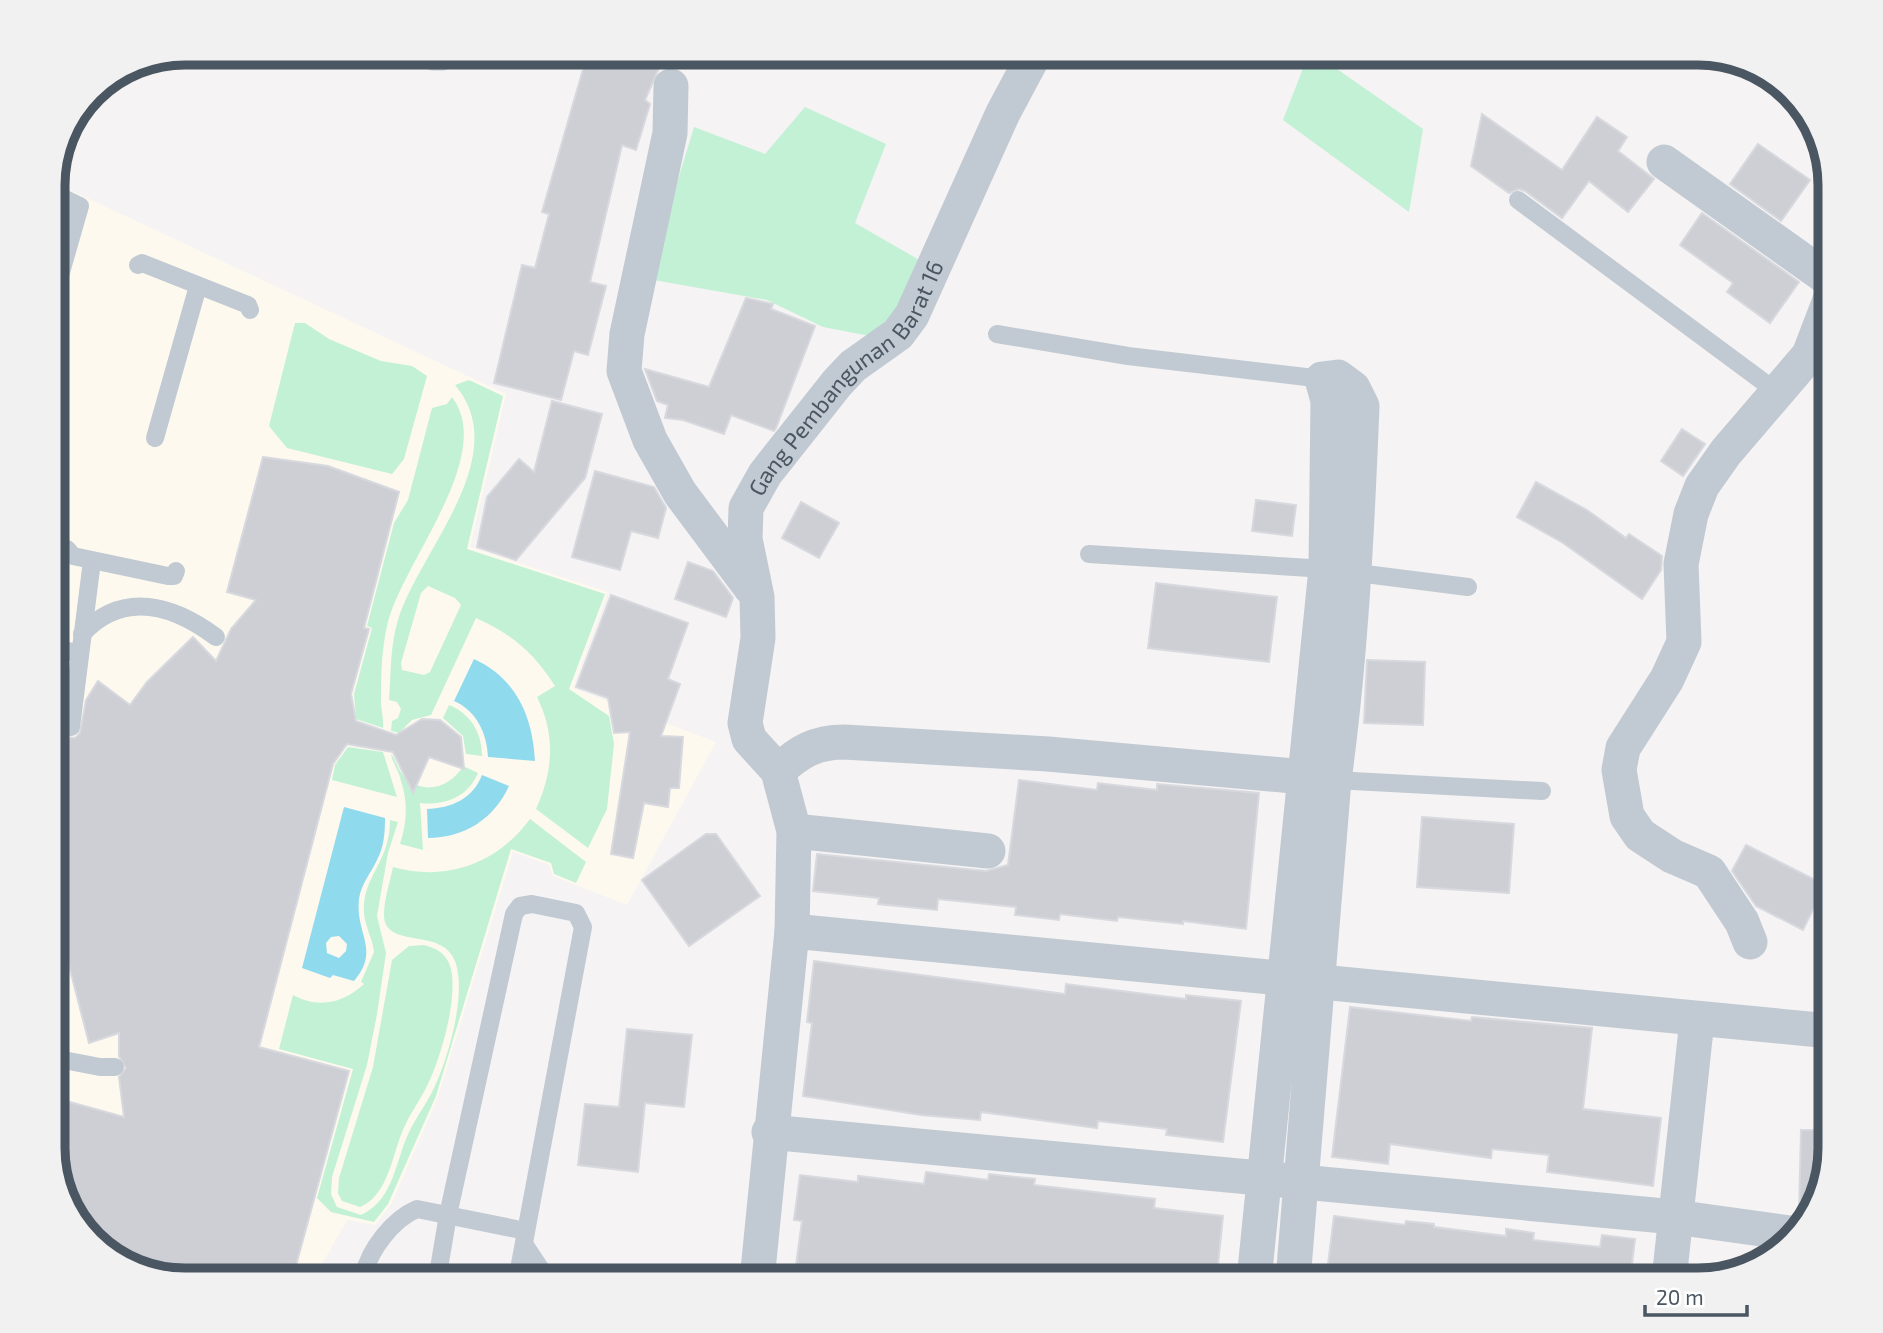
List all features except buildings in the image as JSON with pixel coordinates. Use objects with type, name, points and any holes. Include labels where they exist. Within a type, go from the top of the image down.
[{"type":"street","name":"Gang Pembangunan Barat 16","points":[[778,771],[754,747],[745,723],[758,638],[757,597],[744,523],[746,508],[791,439],[837,383],[853,366],[898,334],[912,315],[1003,113],[1028,65]]},
{"type":"street","points":[[671,86],[670,133],[627,334],[624,370],[650,440],[680,493],[757,597]]},
{"type":"street","points":[[1664,162],[1818,271]]},
{"type":"street","points":[[1750,942],[1742,922],[1709,872],[1672,856],[1640,835],[1627,816],[1619,771],[1623,748],[1667,679],[1684,642],[1681,564],[1690,514],[1702,486],[1726,452],[1809,355],[1818,331]]},
{"type":"street","points":[[1255,1268],[1285,977],[1320,778],[1345,701],[1341,571],[1328,401],[1323,379]]},
{"type":"street","points":[[758,1268],[769,1132],[792,931],[793,831],[778,771],[798,753],[818,744],[845,742],[1048,754],[1320,778]]},
{"type":"street","points":[[1294,1268],[1319,981],[1320,778]]},
{"type":"street","points":[[793,831],[988,850]]},
{"type":"street","points":[[792,931],[1818,1030]]},
{"type":"street","points":[[1670,1268],[1697,1020]]},
{"type":"street","points":[[769,1132],[1675,1217],[1783,1232]]},
{"type":"lane","points":[[65,199],[80,206],[65,258]]},
{"type":"lane","points":[[1518,200],[1777,392]]},
{"type":"lane","points":[[138,265],[142,263],[248,305],[250,310]]},
{"type":"lane","points":[[155,438],[198,286]]},
{"type":"lane","points":[[997,334],[1128,356],[1323,379]]},
{"type":"lane","points":[[67,550],[73,556],[92,561],[168,576],[174,576],[176,571]]},
{"type":"lane","points":[[1089,554],[1341,571],[1468,587]]},
{"type":"lane","points":[[71,727],[92,561]]},
{"type":"lane","points":[[82,634],[96,618],[111,612],[154,606],[176,611],[216,637]]},
{"type":"lane","points":[[65,650],[79,654]]},
{"type":"lane","points":[[1320,778],[1542,791]]},
{"type":"lane","points":[[439,1268],[448,1215],[514,914],[526,904],[571,911],[576,914],[583,927],[519,1268]]},
{"type":"lane","points":[[65,1060],[115,1067]]},
{"type":"lane","points":[[366,1268],[368,1259],[408,1213],[417,1209],[525,1237],[542,1268]]},
{"type":"shaded area","points":[[65,188],[506,394],[470,547],[608,592],[573,688],[716,742],[627,905],[553,876],[549,865],[513,852],[438,1097],[391,1205],[375,1225],[347,1220],[320,1268],[169,1267],[146,1262],[118,1248],[95,1227],[81,1208],[71,1187],[65,1156]]},
{"type":"green space","points":[[1304,65],[1331,65],[1423,129],[1409,212],[1283,120]]},
{"type":"green space","points":[[805,107],[886,144],[855,223],[928,265],[918,292],[870,336],[823,327],[767,300],[648,279],[694,127],[765,154]]},
{"type":"green space","points":[[295,323],[305,323],[329,339],[381,361],[412,366],[427,376],[404,459],[392,474],[287,448],[269,426]]},
{"type":"green space","points":[[469,380],[503,396],[467,549],[605,594],[569,689],[609,716],[614,744],[607,809],[588,848],[536,809],[546,781],[550,753],[547,725],[537,697],[555,686],[530,654],[501,631],[476,618],[431,715],[412,720],[399,733],[391,731],[392,721],[398,718],[401,709],[397,702],[389,700],[392,649],[398,620],[409,593],[457,503],[469,472],[474,442],[471,413],[455,385]],"holes":[[[428,586],[455,598],[461,605],[430,672],[424,675],[402,670],[401,663],[421,593]]]},
{"type":"green space","points":[[452,397],[463,421],[463,449],[455,479],[395,601],[387,626],[382,670],[383,728],[356,719],[354,694],[372,628],[367,626],[394,523],[408,500],[432,408],[447,404]]},
{"type":"green space","points":[[449,705],[474,725],[482,756],[466,754],[463,736],[443,718]]},
{"type":"green space","points":[[348,747],[383,752],[397,797],[332,780],[335,765]]},
{"type":"green space","points":[[391,754],[403,774],[412,783],[420,786],[444,784],[463,766],[478,773],[462,794],[438,803],[420,803],[423,850],[400,844],[406,805],[400,777]]},
{"type":"green space","points":[[530,819],[586,862],[576,883],[554,874],[551,863],[511,849],[436,1096],[388,1204],[374,1222],[331,1212],[317,1198],[353,1069],[279,1049],[293,995],[312,1002],[330,1002],[348,996],[364,984],[361,982],[374,952],[364,917],[366,893],[383,856],[390,820],[398,822],[388,853],[377,916],[386,953],[377,1014],[367,1065],[332,1177],[331,1194],[337,1207],[361,1215],[381,1199],[387,1189],[410,1130],[434,1088],[450,1044],[459,993],[456,964],[450,952],[440,945],[394,932],[387,926],[384,909],[393,867],[432,872],[469,866],[502,848]]},
{"type":"green space","points":[[424,945],[445,956],[452,975],[451,1008],[443,1044],[432,1076],[405,1124],[383,1184],[369,1202],[360,1207],[342,1201],[338,1193],[339,1178],[373,1067],[392,960],[409,946]]},
{"type":"water","points":[[474,659],[501,677],[520,701],[531,729],[535,761],[488,757],[486,740],[475,717],[454,701]]},
{"type":"water","points":[[482,775],[509,786],[495,808],[476,824],[454,835],[428,838],[427,809],[460,801],[473,790]]},
{"type":"water","points":[[344,807],[385,818],[381,850],[359,899],[366,951],[362,970],[354,981],[333,975],[330,978],[302,968]],"holes":[[[339,936],[347,944],[346,951],[339,958],[327,953],[326,943],[331,937]]]}]
